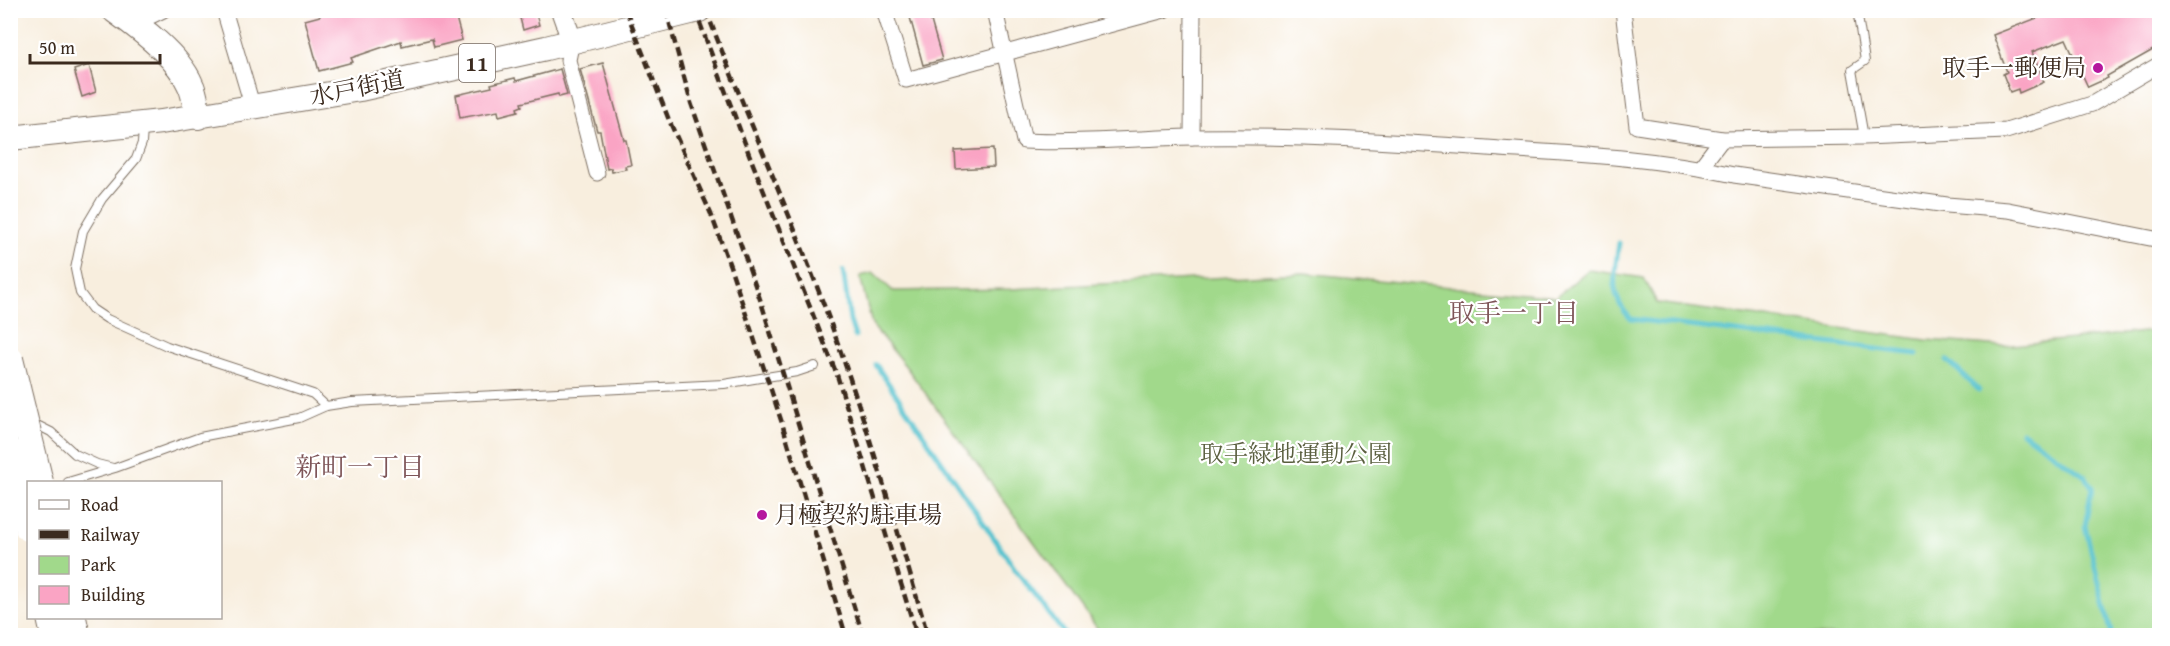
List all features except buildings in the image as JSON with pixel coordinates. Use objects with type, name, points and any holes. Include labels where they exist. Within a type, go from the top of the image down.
[{"type":"highway","points":[[124,17],[167,54],[190,83],[198,116]]},
{"type":"highway","points":[[10,359],[40,481]]},
{"type":"highway","points":[[10,452],[27,524]]},
{"type":"highway","points":[[50,619],[54,636]]},
{"type":"highway","points":[[72,619],[77,636]]},
{"type":"main road","name":"水戸街道","points":[[10,138],[144,124],[360,89],[699,10]]},
{"type":"street","points":[[124,17],[163,10]]},
{"type":"street","points":[[224,10],[253,108]]},
{"type":"street","points":[[561,10],[572,41],[568,60],[597,173]]},
{"type":"street","points":[[884,10],[906,80],[1164,10]]},
{"type":"street","points":[[996,10],[1024,141],[1059,143],[1192,137],[1354,139],[1599,156],[1700,168],[1734,175],[1947,205],[2008,210],[2160,240]]},
{"type":"street","points":[[1192,137],[1193,10]]},
{"type":"street","points":[[1623,10],[1637,126],[1722,139],[1864,137],[2006,131],[2092,104],[2160,64]]},
{"type":"street","points":[[1700,168],[1722,139]]},
{"type":"lane","points":[[1857,10],[1865,61],[1852,70],[1864,137]]},
{"type":"lane","points":[[144,124],[142,143],[136,159],[102,199],[83,231],[75,269],[80,293],[92,309],[107,319],[166,346],[313,394],[326,406]]},
{"type":"lane","points":[[74,481],[200,437],[299,418],[326,406],[352,402],[724,384],[797,372],[815,366]]},
{"type":"lane","points":[[10,420],[32,422],[51,432],[75,454],[97,464],[115,468]]},
{"type":"lane","points":[[10,500],[27,494]]},
{"type":"green space","name":"取手緑地運動公園","points":[[1588,270],[1644,278],[1657,303],[1926,340],[2003,346],[2159,332],[2159,635],[1102,635],[907,368],[872,325],[860,276],[873,273],[893,291],[1011,289],[1303,273],[1556,297]]},
{"type":"waterway","points":[[1619,243],[1614,283],[1618,301],[1631,319],[1917,354]]},
{"type":"waterway","points":[[843,271],[850,321],[855,336]]},
{"type":"waterway","points":[[1947,360],[1979,390]]},
{"type":"waterway","points":[[876,365],[1015,569],[1066,636]]},
{"type":"waterway","points":[[2022,432],[2086,477],[2092,487],[2085,526],[2112,636]]},
{"type":"railway","points":[[626,10],[669,120],[711,214],[730,266],[782,423],[846,636]]},
{"type":"railway","points":[[666,10],[691,103],[762,305],[863,636]]},
{"type":"railway","points":[[695,10],[749,154],[837,375],[917,636]]},
{"type":"railway","points":[[706,10],[831,324],[869,436],[928,636]]},
{"type":"place","name":"取手一郵便局","points":[[2098,68]]},
{"type":"place","name":"月極契約駐車場","points":[[762,515]]},
{"type":"district","name":"取手一丁目","points":[[1514,313]]},
{"type":"district","name":"新町一丁目","points":[[360,467]]}]
